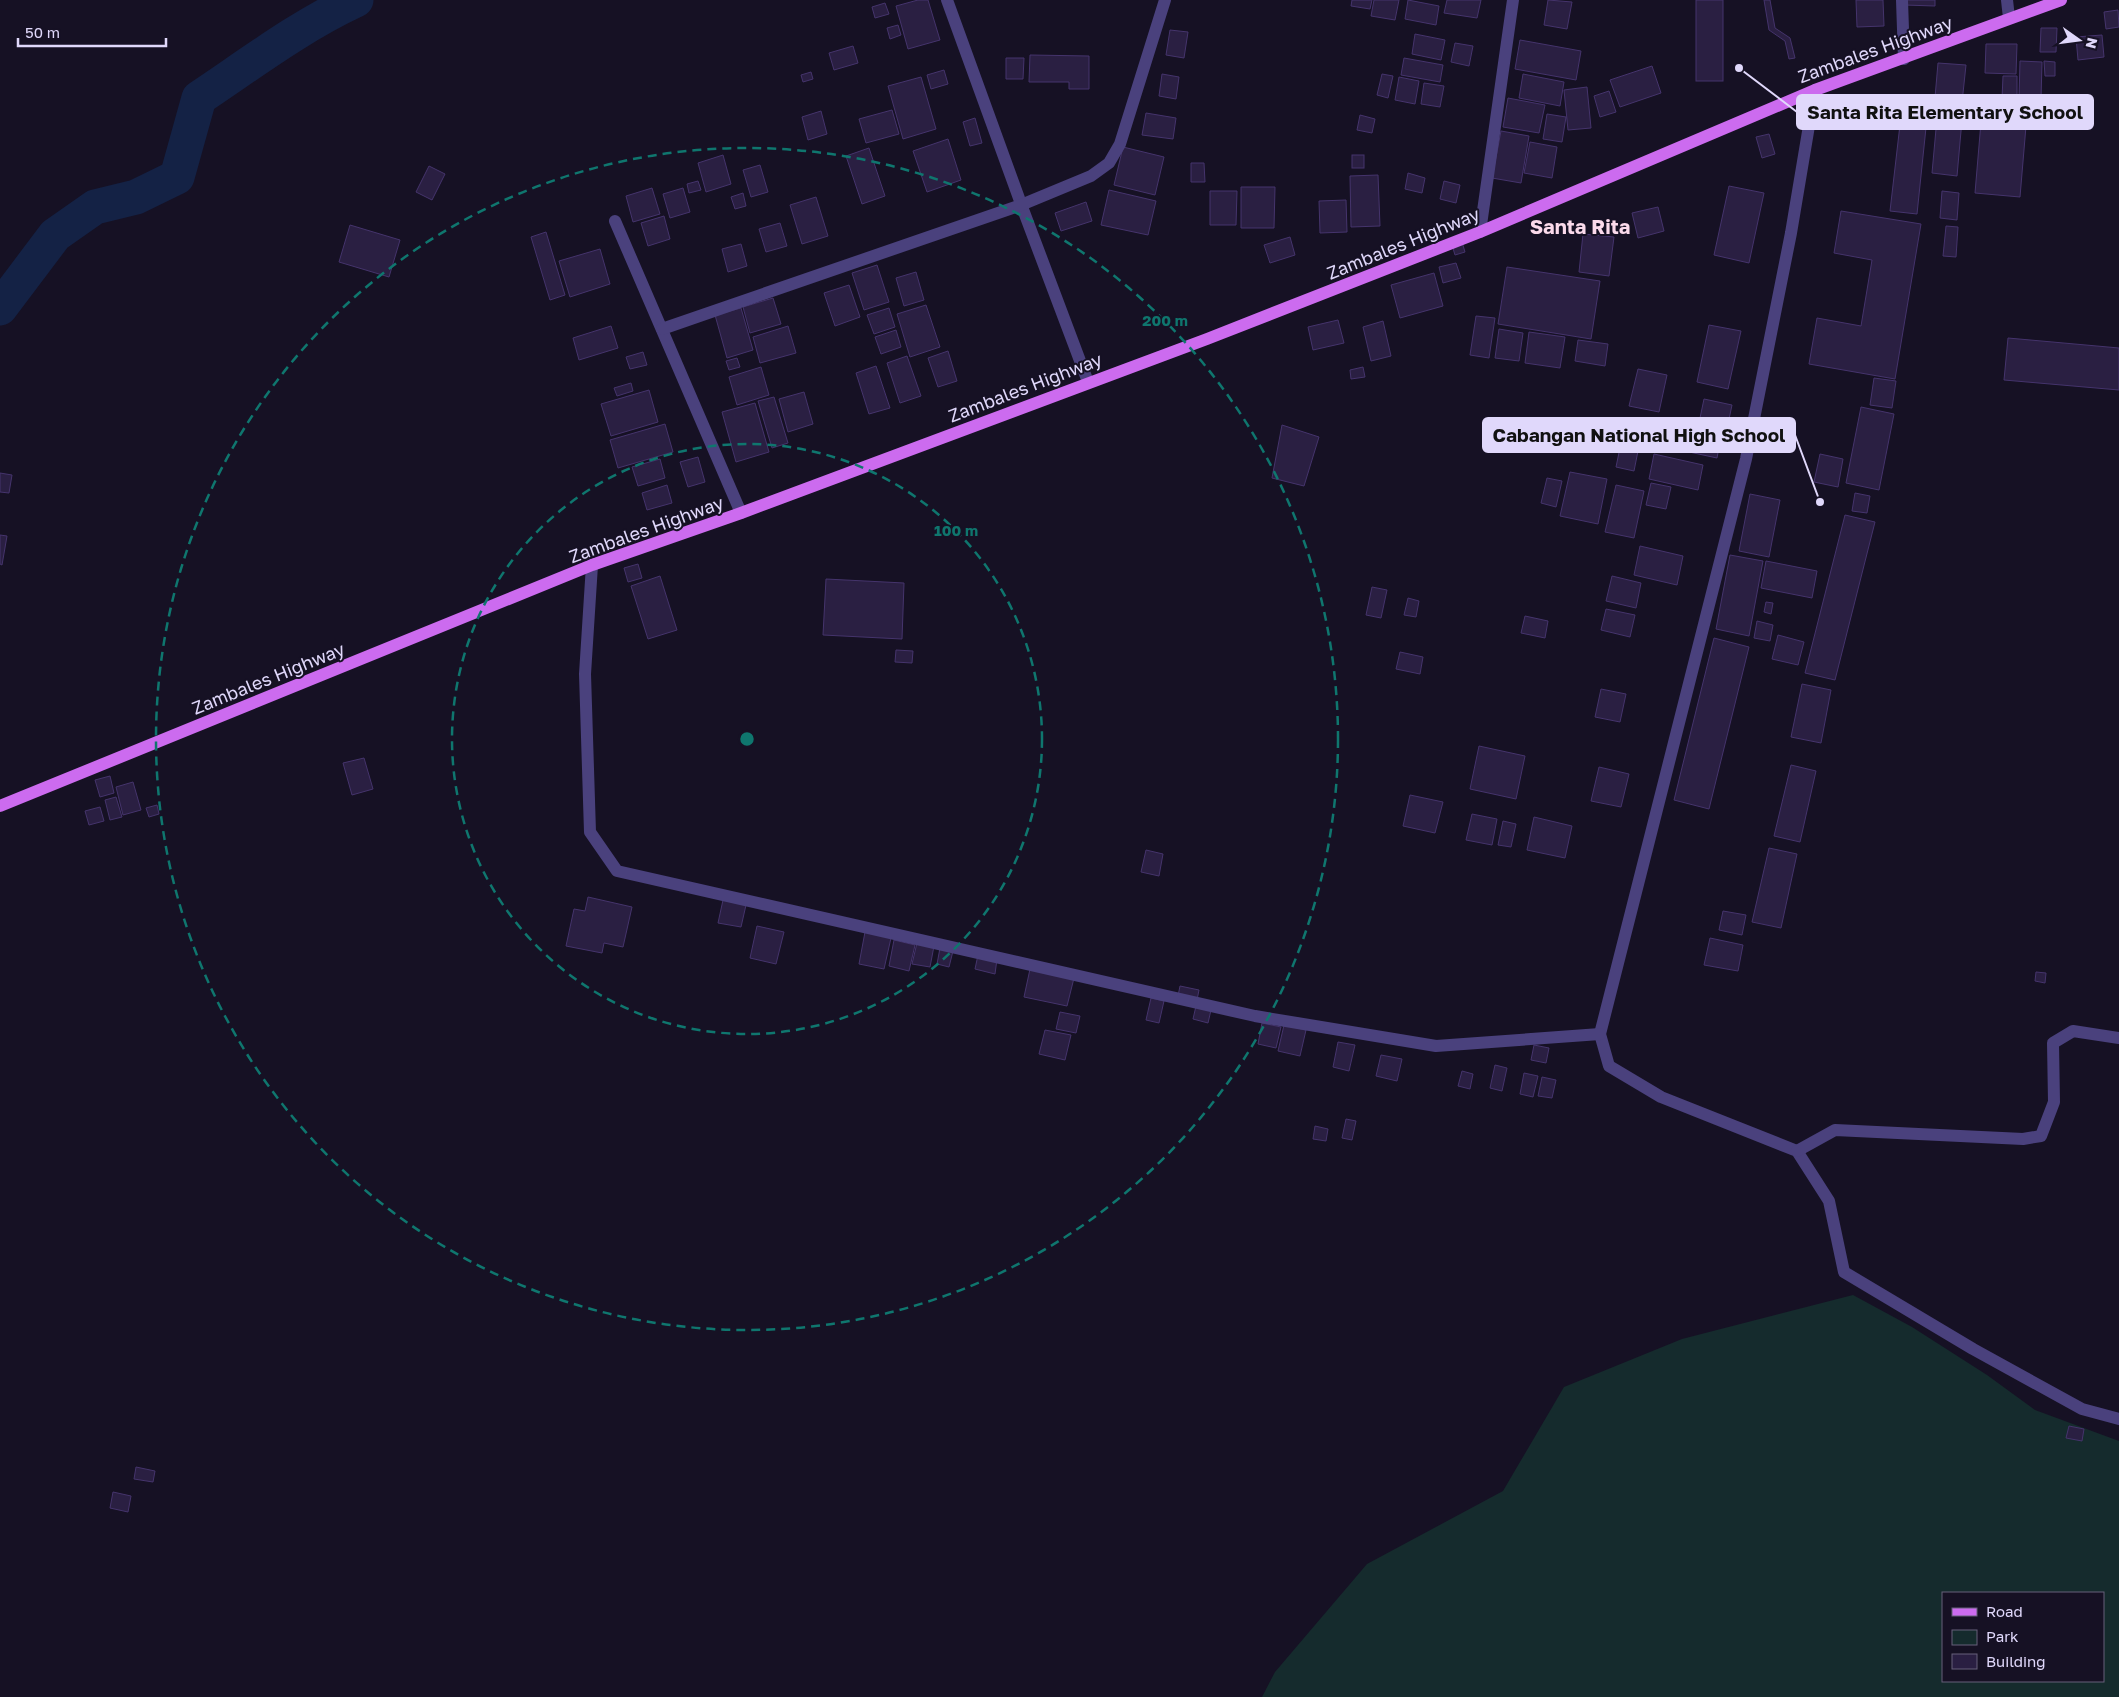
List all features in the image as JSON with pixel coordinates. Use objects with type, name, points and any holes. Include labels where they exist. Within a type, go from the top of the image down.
[{"type":"main road","name":"Zambales Highway","points":[[0,806],[592,566],[741,513],[1207,339],[1480,232],[1815,90],[2061,0]]},
{"type":"street","points":[[947,0],[1021,206],[1088,382]]},
{"type":"street","points":[[662,328],[1021,206],[1091,176],[1109,163],[1120,144],[1165,0]]},
{"type":"street","points":[[1480,232],[1513,0]]},
{"type":"street","points":[[1902,0],[1904,58]]},
{"type":"street","points":[[2007,0],[2009,18]]},
{"type":"street","points":[[1815,90],[1791,233],[1746,459],[1600,1034],[1609,1066],[1661,1097],[1797,1151],[1829,1201],[1844,1272],[1973,1349],[2082,1409],[2119,1418]]},
{"type":"street","points":[[615,221],[741,513]]},
{"type":"street","points":[[592,566],[585,674],[590,832],[617,871],[1255,1016],[1436,1046],[1600,1034]]},
{"type":"street","points":[[1797,1151],[1836,1130],[2023,1139],[2040,1136],[2054,1102],[2053,1042],[2074,1031],[2119,1038]]},
{"type":"green space","points":[[1853,1295],[1912,1327],[1987,1375],[2035,1410],[2119,1441],[2119,1697],[1262,1697],[1275,1672],[1367,1564],[1503,1491],[1564,1387],[1682,1339]]},
{"type":"building","points":[[918,0],[928,0],[940,40],[908,49],[896,6]]},
{"type":"building","points":[[1352,0],[1372,0],[1370,9],[1351,6]]},
{"type":"building","points":[[1374,0],[1399,0],[1395,20],[1371,16]]},
{"type":"building","points":[[1408,0],[1439,6],[1436,25],[1405,19]]},
{"type":"building","points":[[1447,0],[1481,0],[1477,18],[1444,13]]},
{"type":"building","points":[[1548,0],[1572,2],[1567,29],[1544,25]]},
{"type":"building","points":[[1696,0],[1723,0],[1723,81],[1696,81]]},
{"type":"building","points":[[1764,0],[1770,0],[1775,28],[1790,38],[1795,58],[1789,59],[1785,41],[1769,30]]},
{"type":"building","points":[[1856,0],[1883,0],[1884,26],[1857,27]]},
{"type":"building","points":[[1904,0],[1935,0],[1935,6],[1904,5]]},
{"type":"building","points":[[885,3],[889,14],[875,18],[872,7]]},
{"type":"building","points":[[2118,10],[2119,27],[2106,29],[2104,12]]},
{"type":"building","points":[[898,25],[901,35],[890,39],[887,28]]},
{"type":"building","points":[[2041,28],[2057,28],[2056,52],[2040,52]]},
{"type":"building","points":[[1170,30],[1188,32],[1184,58],[1166,55]]},
{"type":"building","points":[[1415,34],[1445,40],[1441,60],[1412,54]]},
{"type":"building","points":[[2102,35],[2104,57],[2078,60],[2076,37]]},
{"type":"building","points":[[1520,40],[1581,51],[1576,80],[1515,69]]},
{"type":"building","points":[[1455,43],[1473,46],[1469,66],[1451,62]]},
{"type":"building","points":[[1986,44],[2017,44],[2016,74],[1985,73]]},
{"type":"building","points":[[853,46],[858,63],[834,70],[829,53]]},
{"type":"building","points":[[1030,55],[1089,56],[1089,89],[1069,89],[1069,82],[1029,82]]},
{"type":"building","points":[[1006,58],[1024,58],[1023,79],[1006,79]]},
{"type":"building","points":[[1404,58],[1443,65],[1440,82],[1401,75]]},
{"type":"building","points":[[2020,61],[2042,62],[2041,99],[2019,99]]},
{"type":"building","points":[[2044,61],[2055,62],[2055,76],[2045,76]]},
{"type":"building","points":[[1938,63],[1966,65],[1961,112],[1934,109]]},
{"type":"building","points":[[1652,66],[1661,93],[1620,107],[1610,80]]},
{"type":"building","points":[[944,70],[948,84],[931,89],[927,75]]},
{"type":"building","points":[[811,72],[813,79],[803,82],[801,75]]},
{"type":"building","points":[[1162,74],[1179,77],[1176,99],[1159,96]]},
{"type":"building","points":[[1382,74],[1393,76],[1388,98],[1377,95]]},
{"type":"building","points":[[1523,74],[1564,82],[1560,106],[1519,98]]},
{"type":"building","points":[[2003,76],[2017,76],[2017,100],[2002,99]]},
{"type":"building","points":[[921,77],[936,129],[903,139],[888,86]]},
{"type":"building","points":[[1399,77],[1419,81],[1415,104],[1395,100]]},
{"type":"building","points":[[1424,83],[1444,86],[1440,107],[1421,104]]},
{"type":"building","points":[[1587,87],[1591,128],[1568,130],[1564,90]]},
{"type":"building","points":[[1609,91],[1616,112],[1600,117],[1594,96]]},
{"type":"building","points":[[1508,98],[1545,105],[1539,133],[1503,127]]},
{"type":"building","points":[[892,110],[899,134],[866,143],[859,119]]},
{"type":"building","points":[[821,111],[827,134],[808,140],[802,117]]},
{"type":"building","points":[[1146,113],[1176,118],[1173,139],[1142,135]]},
{"type":"building","points":[[1547,114],[1566,117],[1562,142],[1543,139]]},
{"type":"building","points":[[1360,115],[1375,119],[1372,133],[1357,130]]},
{"type":"building","points":[[1901,116],[1927,118],[1917,214],[1890,211]]},
{"type":"building","points":[[975,118],[982,143],[970,146],[963,122]]},
{"type":"building","points":[[1937,118],[1962,120],[1957,176],[1932,173]]},
{"type":"building","points":[[1981,122],[2026,126],[2020,197],[1975,193]]},
{"type":"building","points":[[1501,131],[1529,136],[1521,183],[1492,178]]},
{"type":"building","points":[[1769,134],[1775,154],[1762,158],[1756,137]]},
{"type":"building","points":[[948,139],[961,180],[927,192],[913,151]]},
{"type":"building","points":[[1530,142],[1557,147],[1552,178],[1524,173]]},
{"type":"building","points":[[1123,147],[1164,157],[1155,195],[1114,185]]},
{"type":"building","points":[[869,148],[885,196],[862,204],[846,156]]},
{"type":"building","points":[[723,155],[731,184],[706,192],[698,163]]},
{"type":"building","points":[[1352,155],[1364,155],[1364,168],[1352,168]]},
{"type":"building","points":[[1191,163],[1204,163],[1205,182],[1191,182]]},
{"type":"building","points":[[760,165],[768,192],[751,197],[743,170]]},
{"type":"building","points":[[429,166],[445,174],[432,200],[416,192]]},
{"type":"building","points":[[1408,173],[1425,178],[1422,193],[1405,189]]},
{"type":"building","points":[[1378,175],[1380,226],[1351,227],[1350,176]]},
{"type":"building","points":[[698,181],[701,190],[689,193],[687,184]]},
{"type":"building","points":[[1444,181],[1460,185],[1456,203],[1440,199]]},
{"type":"building","points":[[1729,186],[1764,193],[1749,263],[1714,255]]},
{"type":"building","points":[[1241,187],[1275,187],[1274,228],[1241,228]]},
{"type":"building","points":[[652,188],[660,214],[633,222],[626,196]]},
{"type":"building","points":[[683,188],[690,212],[670,218],[663,194]]},
{"type":"building","points":[[1109,190],[1156,201],[1148,235],[1101,225]]},
{"type":"building","points":[[1210,191],[1237,191],[1236,225],[1210,225]]},
{"type":"building","points":[[1942,191],[1959,193],[1957,220],[1940,218]]},
{"type":"building","points":[[743,193],[746,206],[735,209],[731,197]]},
{"type":"building","points":[[816,197],[828,236],[802,244],[790,205]]},
{"type":"building","points":[[1346,200],[1347,232],[1320,233],[1319,201]]},
{"type":"building","points":[[1086,202],[1092,221],[1061,231],[1055,213]]},
{"type":"building","points":[[1658,207],[1664,231],[1638,238],[1632,213]]},
{"type":"building","points":[[1841,211],[1921,224],[1895,379],[1809,364],[1817,318],[1861,326],[1872,260],[1834,253]]},
{"type":"building","points":[[664,216],[670,239],[648,246],[641,223]]},
{"type":"building","points":[[780,223],[787,246],[766,252],[759,229]]},
{"type":"building","points":[[350,225],[400,240],[389,277],[339,262]]},
{"type":"building","points":[[1946,226],[1958,227],[1956,257],[1943,256]]},
{"type":"building","points":[[546,232],[565,295],[550,300],[531,237]]},
{"type":"building","points":[[1583,234],[1614,237],[1609,276],[1579,272]]},
{"type":"building","points":[[1290,237],[1295,255],[1270,263],[1264,245]]},
{"type":"building","points":[[1462,242],[1465,252],[1455,255],[1452,245]]},
{"type":"building","points":[[741,244],[747,266],[728,272],[722,249]]},
{"type":"building","points":[[600,249],[610,284],[570,297],[559,261]]},
{"type":"building","points":[[1456,263],[1461,278],[1443,283],[1439,267]]},
{"type":"building","points":[[877,265],[889,302],[864,310],[852,273]]},
{"type":"building","points":[[1507,267],[1600,281],[1591,339],[1498,324]]},
{"type":"building","points":[[916,272],[924,300],[904,306],[896,278]]},
{"type":"building","points":[[1434,273],[1443,306],[1400,318],[1391,285]]},
{"type":"building","points":[[849,285],[860,317],[835,326],[824,293]]},
{"type":"building","points":[[773,298],[781,324],[750,333],[743,307]]},
{"type":"building","points":[[926,305],[940,347],[910,357],[897,314]]},
{"type":"building","points":[[741,308],[753,350],[727,358],[715,315]]},
{"type":"building","points":[[889,308],[895,327],[874,334],[867,315]]},
{"type":"building","points":[[1476,316],[1495,318],[1489,358],[1470,355]]},
{"type":"building","points":[[1338,320],[1344,343],[1313,350],[1308,327]]},
{"type":"building","points":[[1383,321],[1391,356],[1371,361],[1363,327]]},
{"type":"building","points":[[1709,325],[1741,331],[1728,389],[1697,382]]},
{"type":"building","points":[[611,326],[618,348],[579,360],[573,338]]},
{"type":"building","points":[[788,326],[796,353],[760,363],[753,337]]},
{"type":"building","points":[[1499,329],[1523,333],[1519,361],[1495,358]]},
{"type":"building","points":[[896,330],[901,347],[881,354],[875,337]]},
{"type":"building","points":[[1529,332],[1565,337],[1560,368],[1525,363]]},
{"type":"building","points":[[2008,338],[2119,348],[2119,390],[2004,380]]},
{"type":"building","points":[[1578,340],[1608,344],[1605,366],[1575,361]]},
{"type":"building","points":[[948,351],[957,381],[938,387],[928,358]]},
{"type":"building","points":[[643,352],[647,365],[630,369],[626,357]]},
{"type":"building","points":[[907,356],[921,396],[900,403],[887,363]]},
{"type":"building","points":[[737,358],[740,367],[729,370],[726,361]]},
{"type":"building","points":[[876,366],[890,408],[869,414],[856,373]]},
{"type":"building","points":[[761,367],[769,395],[737,405],[729,377]]},
{"type":"building","points":[[1363,367],[1365,377],[1351,379],[1350,370]]},
{"type":"building","points":[[1638,369],[1667,375],[1659,412],[1629,406]]},
{"type":"building","points":[[1874,378],[1896,381],[1892,408],[1870,405]]},
{"type":"building","points":[[631,383],[633,391],[617,396],[614,388]]},
{"type":"building","points":[[649,390],[658,422],[611,436],[601,404]]},
{"type":"building","points":[[804,392],[813,424],[788,432],[779,399]]},
{"type":"building","points":[[774,397],[788,443],[772,448],[758,401]]},
{"type":"building","points":[[1704,399],[1732,405],[1728,424],[1700,418]]},
{"type":"building","points":[[755,403],[769,452],[736,462],[722,412]]},
{"type":"building","points":[[1861,407],[1894,414],[1879,490],[1846,483]]},
{"type":"building","points":[[1658,418],[1722,431],[1717,458],[1652,444]]},
{"type":"building","points":[[665,424],[673,452],[618,468],[610,440]]},
{"type":"building","points":[[1282,425],[1319,437],[1304,486],[1272,478]]},
{"type":"building","points":[[1621,443],[1639,446],[1634,471],[1616,467]]},
{"type":"building","points":[[1654,454],[1703,465],[1698,490],[1649,479]]},
{"type":"building","points":[[1820,454],[1843,459],[1838,487],[1814,482]]},
{"type":"building","points":[[698,457],[705,482],[688,487],[680,462]]},
{"type":"building","points":[[660,459],[665,478],[638,486],[632,467]]},
{"type":"building","points":[[1570,472],[1607,479],[1598,524],[1560,516]]},
{"type":"building","points":[[0,473],[12,475],[9,493],[0,492]]},
{"type":"building","points":[[1547,478],[1562,481],[1556,507],[1541,503]]},
{"type":"building","points":[[1651,483],[1671,487],[1666,509],[1646,505]]},
{"type":"building","points":[[667,485],[672,503],[647,510],[642,493]]},
{"type":"building","points":[[1616,485],[1644,491],[1634,538],[1605,532]]},
{"type":"building","points":[[1855,493],[1870,496],[1867,513],[1852,511]]},
{"type":"building","points":[[1750,494],[1780,500],[1769,557],[1739,551]]},
{"type":"building","points":[[1845,515],[1875,522],[1835,680],[1805,673]]},
{"type":"building","points":[[0,535],[7,536],[2,565],[0,564]]},
{"type":"building","points":[[1640,546],[1683,556],[1677,585],[1634,575]]},
{"type":"building","points":[[1730,555],[1763,561],[1749,636],[1716,629]]},
{"type":"building","points":[[1766,561],[1817,571],[1812,598],[1761,588]]},
{"type":"building","points":[[638,564],[642,578],[628,582],[624,568]]},
{"type":"building","points":[[660,576],[677,630],[648,639],[631,586]]},
{"type":"building","points":[[1612,576],[1641,583],[1636,608],[1606,601]]},
{"type":"building","points":[[826,579],[904,583],[902,639],[823,635]]},
{"type":"building","points":[[1372,587],[1387,590],[1381,618],[1366,615]]},
{"type":"building","points":[[1408,598],[1419,601],[1416,617],[1404,615]]},
{"type":"building","points":[[1766,602],[1773,603],[1771,614],[1764,612]]},
{"type":"building","points":[[1606,609],[1635,615],[1630,637],[1601,630]]},
{"type":"building","points":[[1525,616],[1548,621],[1545,638],[1521,633]]},
{"type":"building","points":[[1757,621],[1773,625],[1770,641],[1754,638]]},
{"type":"building","points":[[1778,635],[1804,642],[1798,665],[1772,659]]},
{"type":"building","points":[[1714,638],[1749,647],[1709,809],[1674,800]]},
{"type":"building","points":[[896,650],[913,651],[912,663],[895,662]]},
{"type":"building","points":[[1400,652],[1423,657],[1420,674],[1396,669]]},
{"type":"building","points":[[1802,684],[1831,690],[1821,743],[1791,737]]},
{"type":"building","points":[[1601,689],[1626,694],[1620,722],[1595,717]]},
{"type":"building","points":[[1479,746],[1525,756],[1516,799],[1470,789]]},
{"type":"building","points":[[364,758],[373,789],[352,795],[343,763]]},
{"type":"building","points":[[1791,765],[1816,771],[1800,842],[1774,836]]},
{"type":"building","points":[[1599,767],[1629,774],[1621,807],[1591,801]]},
{"type":"building","points":[[110,776],[114,793],[100,797],[95,780]]},
{"type":"building","points":[[133,782],[141,810],[123,815],[116,787]]},
{"type":"building","points":[[1410,795],[1443,802],[1435,833],[1403,826]]},
{"type":"building","points":[[116,797],[122,817],[110,820],[105,800]]},
{"type":"building","points":[[157,805],[159,814],[149,817],[146,808]]},
{"type":"building","points":[[100,807],[104,821],[89,825],[85,811]]},
{"type":"building","points":[[1472,814],[1497,819],[1492,845],[1466,840]]},
{"type":"building","points":[[1534,817],[1572,826],[1565,858],[1527,850]]},
{"type":"building","points":[[1503,821],[1516,824],[1511,847],[1498,845]]},
{"type":"building","points":[[1769,848],[1797,854],[1781,928],[1752,922]]},
{"type":"building","points":[[1146,850],[1163,854],[1159,876],[1141,872]]},
{"type":"building","points":[[588,897],[632,907],[623,947],[604,943],[602,953],[566,946],[574,909],[585,911]]},
{"type":"building","points":[[723,900],[746,905],[741,927],[718,923]]},
{"type":"building","points":[[1723,911],[1746,915],[1742,935],[1719,930]]},
{"type":"building","points":[[757,926],[784,932],[776,964],[750,958]]},
{"type":"building","points":[[865,932],[891,938],[884,969],[859,964]]},
{"type":"building","points":[[1710,938],[1743,945],[1738,971],[1704,965]]},
{"type":"building","points":[[894,940],[915,945],[909,971],[889,966]]},
{"type":"building","points":[[917,943],[934,946],[930,967],[912,964]]},
{"type":"building","points":[[940,948],[953,951],[949,967],[937,964]]},
{"type":"building","points":[[978,955],[997,959],[995,974],[975,969]]},
{"type":"building","points":[[1030,969],[1074,978],[1067,1006],[1024,997]]},
{"type":"building","points":[[2036,972],[2046,973],[2045,983],[2035,981]]},
{"type":"building","points":[[1180,986],[1199,990],[1197,1000],[1178,996]]},
{"type":"building","points":[[1151,998],[1164,1001],[1159,1023],[1146,1020]]},
{"type":"building","points":[[1196,1006],[1211,1010],[1208,1023],[1193,1019]]},
{"type":"building","points":[[1060,1012],[1080,1016],[1076,1033],[1056,1029]]},
{"type":"building","points":[[1262,1023],[1281,1027],[1276,1048],[1258,1044]]},
{"type":"building","points":[[1284,1025],[1306,1030],[1300,1056],[1278,1051]]},
{"type":"building","points":[[1045,1030],[1071,1035],[1065,1060],[1039,1054]]},
{"type":"building","points":[[1338,1042],[1355,1045],[1349,1071],[1333,1067]]},
{"type":"building","points":[[1534,1045],[1549,1048],[1546,1063],[1531,1060]]},
{"type":"building","points":[[1381,1055],[1402,1059],[1397,1081],[1376,1076]]},
{"type":"building","points":[[1495,1065],[1507,1068],[1502,1091],[1490,1088]]},
{"type":"building","points":[[1462,1071],[1473,1074],[1470,1089],[1458,1086]]},
{"type":"building","points":[[1524,1073],[1538,1076],[1533,1097],[1520,1094]]},
{"type":"building","points":[[1542,1077],[1556,1080],[1552,1098],[1538,1096]]},
{"type":"building","points":[[1346,1119],[1356,1121],[1352,1140],[1342,1138]]},
{"type":"building","points":[[1315,1126],[1328,1129],[1326,1141],[1313,1139]]},
{"type":"building","points":[[2069,1426],[2084,1429],[2082,1441],[2066,1438]]},
{"type":"building","points":[[136,1467],[155,1471],[153,1482],[134,1479]]},
{"type":"building","points":[[113,1492],[131,1496],[128,1512],[110,1508]]},
{"type":"waterway","points":[[0,308],[55,235],[95,207],[136,197],[177,177],[199,98],[295,33],[356,0]]},
{"type":"place","name":"Santa Rita Elementary School","points":[[1739,68]]},
{"type":"place","name":"Cabangan National High School","points":[[1820,502]]},
{"type":"district","name":"Santa Rita","points":[[1580,226]]}]
